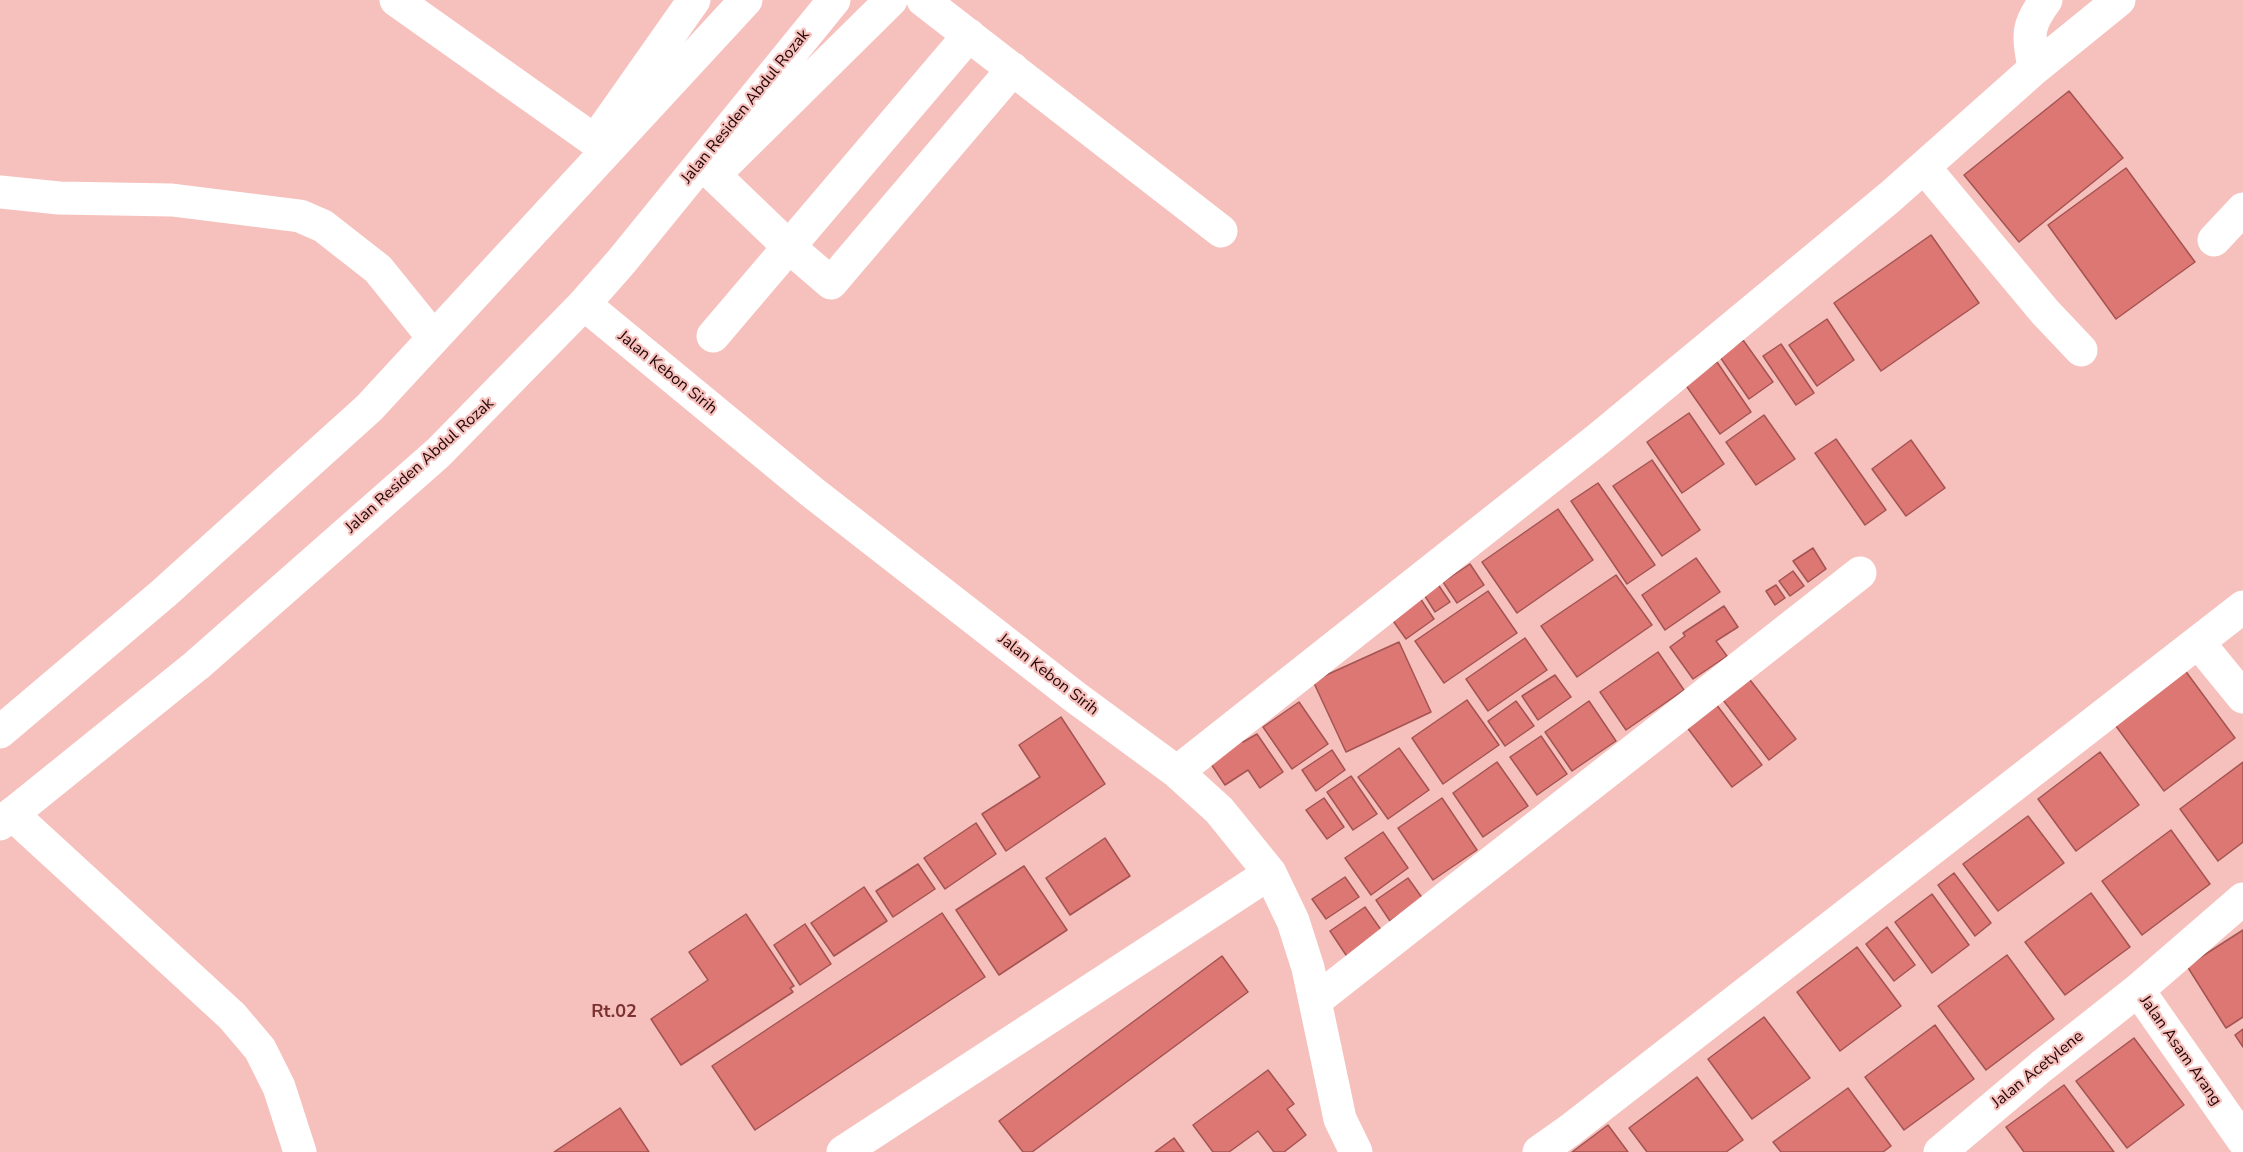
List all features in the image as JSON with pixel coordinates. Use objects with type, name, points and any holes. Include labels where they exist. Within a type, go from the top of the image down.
[{"type":"main road","points":[[396,0],[595,141]]},
{"type":"main road","points":[[541,221],[694,0]]},
{"type":"main road","points":[[0,732],[164,593],[369,408],[746,0]]},
{"type":"main road","name":"Jalan Residen Abdul Rozak","points":[[6,819],[197,666],[438,453],[584,304],[621,262],[834,0]]},
{"type":"main road","points":[[621,262],[714,175],[891,0]]},
{"type":"main road","points":[[923,0],[1221,231]]},
{"type":"main road","points":[[2034,69],[2028,37],[2033,18],[2046,0]]},
{"type":"main road","points":[[1178,772],[1598,439],[1924,167],[2034,69],[2119,0]]},
{"type":"main road","points":[[713,336],[969,35]]},
{"type":"main road","points":[[714,175],[788,246],[831,283],[1013,69]]},
{"type":"main road","points":[[1924,167],[2045,312],[2080,350]]},
{"type":"main road","points":[[0,192],[59,198],[172,200],[300,216],[323,226],[378,269],[433,337]]},
{"type":"main road","points":[[2214,240],[2243,209]]},
{"type":"main road","name":"Jalan Kebon Sirih","points":[[584,304],[812,492],[1075,697],[1178,772],[1219,810],[1270,873],[1293,921],[1308,968],[1340,1119],[1356,1152]]},
{"type":"main road","points":[[1315,1000],[1860,573]]},
{"type":"main road","points":[[1539,1152],[2243,607]]},
{"type":"main road","points":[[2198,642],[2243,697]]},
{"type":"main road","points":[[6,819],[169,956],[239,1024],[260,1049],[279,1087],[300,1152]]},
{"type":"main road","points":[[843,1152],[1270,873]]},
{"type":"main road","name":"Jalan Acetylene","points":[[1940,1152],[2138,990],[2243,899]]},
{"type":"main road","name":"Jalan Asam Arang","points":[[2138,990],[2243,1140]]},
{"type":"building","points":[[2069,91],[2123,158],[2019,242],[1964,175]]},
{"type":"building","points":[[2126,168],[2195,262],[2116,319],[2048,225]]},
{"type":"building","points":[[1931,235],[1979,303],[1881,371],[1834,303]]},
{"type":"building","points":[[1827,319],[1854,360],[1817,386],[1789,345]]},
{"type":"building","points":[[1743,340],[1773,382],[1749,399],[1720,357]]},
{"type":"building","points":[[1781,344],[1814,393],[1796,405],[1763,356]]},
{"type":"building","points":[[1717,362],[1751,412],[1720,434],[1685,384]]},
{"type":"building","points":[[1689,413],[1724,464],[1682,493],[1647,442]]},
{"type":"building","points":[[1764,415],[1795,459],[1756,485],[1726,442]]},
{"type":"building","points":[[1836,439],[1886,510],[1865,525],[1815,453]]},
{"type":"building","points":[[1911,440],[1945,488],[1906,516],[1872,469]]},
{"type":"building","points":[[1652,460],[1700,530],[1662,556],[1613,486]]},
{"type":"building","points":[[1598,483],[1655,565],[1627,584],[1571,501]]},
{"type":"building","points":[[1558,509],[1593,560],[1517,613],[1482,562]]},
{"type":"building","points":[[1813,548],[1826,569],[1808,582],[1793,561]]},
{"type":"building","points":[[1696,558],[1720,592],[1665,630],[1642,595]]},
{"type":"building","points":[[1470,564],[1484,585],[1457,603],[1443,582]]},
{"type":"building","points":[[1793,571],[1804,586],[1790,596],[1779,581]]},
{"type":"building","points":[[1616,575],[1652,625],[1577,677],[1541,626]]},
{"type":"building","points":[[1437,583],[1450,602],[1435,612],[1423,593]]},
{"type":"building","points":[[1776,585],[1785,598],[1775,605],[1766,591]]},
{"type":"building","points":[[1488,591],[1517,633],[1444,683],[1415,641]]},
{"type":"building","points":[[1420,598],[1434,619],[1406,639],[1391,618]]},
{"type":"building","points":[[1724,606],[1738,627],[1716,641],[1727,656],[1693,679],[1670,647],[1685,636],[1683,633]]},
{"type":"building","points":[[1525,638],[1547,670],[1488,711],[1466,679]]},
{"type":"building","points":[[1399,642],[1431,712],[1346,752],[1313,681]]},
{"type":"building","points":[[1658,652],[1684,690],[1626,730],[1600,692]]},
{"type":"building","points":[[2184,669],[2235,738],[2164,791],[2113,722]]},
{"type":"building","points":[[1555,675],[1571,697],[1538,720],[1522,696]]},
{"type":"building","points":[[1747,676],[1796,739],[1769,760],[1720,696]]},
{"type":"building","points":[[1467,700],[1499,745],[1443,784],[1412,738]]},
{"type":"building","points":[[1516,701],[1534,726],[1505,746],[1488,721]]},
{"type":"building","points":[[1589,701],[1616,741],[1572,771],[1545,732]]},
{"type":"building","points":[[1299,702],[1328,744],[1292,769],[1263,727]]},
{"type":"building","points":[[1716,704],[1762,765],[1732,787],[1686,726]]},
{"type":"building","points":[[1061,717],[1105,784],[1006,851],[982,814],[1040,777],[1019,745]]},
{"type":"building","points":[[1257,734],[1283,772],[1260,788],[1248,770],[1225,785],[1209,761],[1241,739],[1243,742]]},
{"type":"building","points":[[1541,736],[1567,774],[1537,795],[1510,757]]},
{"type":"building","points":[[1399,748],[1429,790],[1388,819],[1358,777]]},
{"type":"building","points":[[1332,750],[1345,770],[1316,791],[1302,770]]},
{"type":"building","points":[[2100,752],[2139,805],[2076,851],[2038,799]]},
{"type":"building","points":[[1497,762],[1528,806],[1483,837],[1453,793]]},
{"type":"building","points":[[2243,762],[2243,842],[2218,861],[2180,809]]},
{"type":"building","points":[[1351,776],[1377,814],[1353,830],[1327,792]]},
{"type":"building","points":[[1324,798],[1344,827],[1327,839],[1306,810]]},
{"type":"building","points":[[1442,798],[1477,850],[1433,880],[1398,828]]},
{"type":"building","points":[[2028,816],[2064,863],[1998,911],[1963,864]]},
{"type":"building","points":[[976,823],[996,854],[945,889],[924,858]]},
{"type":"building","points":[[2171,830],[2210,884],[2142,935],[2102,881]]},
{"type":"building","points":[[1383,832],[1408,868],[1371,895],[1345,858]]},
{"type":"building","points":[[1105,838],[1130,876],[1070,915],[1046,878]]},
{"type":"building","points":[[918,864],[935,889],[893,917],[876,891]]},
{"type":"building","points":[[1024,866],[1067,930],[999,975],[956,910]]},
{"type":"building","points":[[1954,873],[1991,923],[1975,936],[1938,885]]},
{"type":"building","points":[[1345,877],[1359,897],[1326,919],[1312,899]]},
{"type":"building","points":[[1408,878],[1423,899],[1390,921],[1376,900]]},
{"type":"building","points":[[864,887],[887,921],[834,956],[811,923]]},
{"type":"building","points":[[2091,893],[2130,947],[2065,995],[2025,942]]},
{"type":"building","points":[[1932,894],[1969,945],[1932,973],[1895,922]]},
{"type":"building","points":[[1365,907],[1384,934],[1348,958],[1330,931]]},
{"type":"building","points":[[942,913],[985,977],[755,1130],[712,1066]]},
{"type":"building","points":[[746,914],[794,986],[790,988],[793,992],[681,1065],[651,1019],[708,980],[689,952]]},
{"type":"building","points":[[805,924],[831,964],[800,985],[774,945]]},
{"type":"building","points":[[1887,927],[1915,965],[1894,981],[1866,944]]},
{"type":"building","points":[[2243,930],[2243,1017],[2226,1028],[2187,966]]},
{"type":"building","points":[[1857,947],[1901,1006],[1840,1051],[1797,992]]},
{"type":"building","points":[[2007,955],[2054,1019],[1986,1070],[1938,1006]]},
{"type":"building","points":[[1222,956],[1248,992],[1032,1152],[1023,1152],[999,1121]]},
{"type":"building","points":[[1764,1017],[1810,1078],[1752,1119],[1708,1059]]},
{"type":"building","points":[[1935,1025],[1974,1079],[1904,1130],[1865,1077]]},
{"type":"building","points":[[2243,1029],[2243,1047],[2235,1035]]},
{"type":"building","points":[[2134,1038],[2184,1105],[2127,1148],[2076,1081]]},
{"type":"building","points":[[1268,1070],[1294,1104],[1287,1109],[1306,1135],[1284,1152],[1274,1152],[1258,1131],[1229,1152],[1213,1152],[1193,1125]]},
{"type":"building","points":[[1697,1077],[1743,1140],[1726,1152],[1647,1152],[1629,1128]]},
{"type":"building","points":[[2064,1085],[2114,1152],[2024,1152],[2006,1127]]},
{"type":"building","points":[[1848,1088],[1891,1146],[1883,1152],[1781,1152],[1773,1142]]},
{"type":"building","points":[[620,1108],[649,1152],[554,1152]]},
{"type":"building","points":[[1608,1125],[1628,1152],[1572,1152]]},
{"type":"building","points":[[1174,1138],[1184,1152],[1155,1152]]},
{"type":"district","name":"Rt.02","points":[[614,1013]]}]
